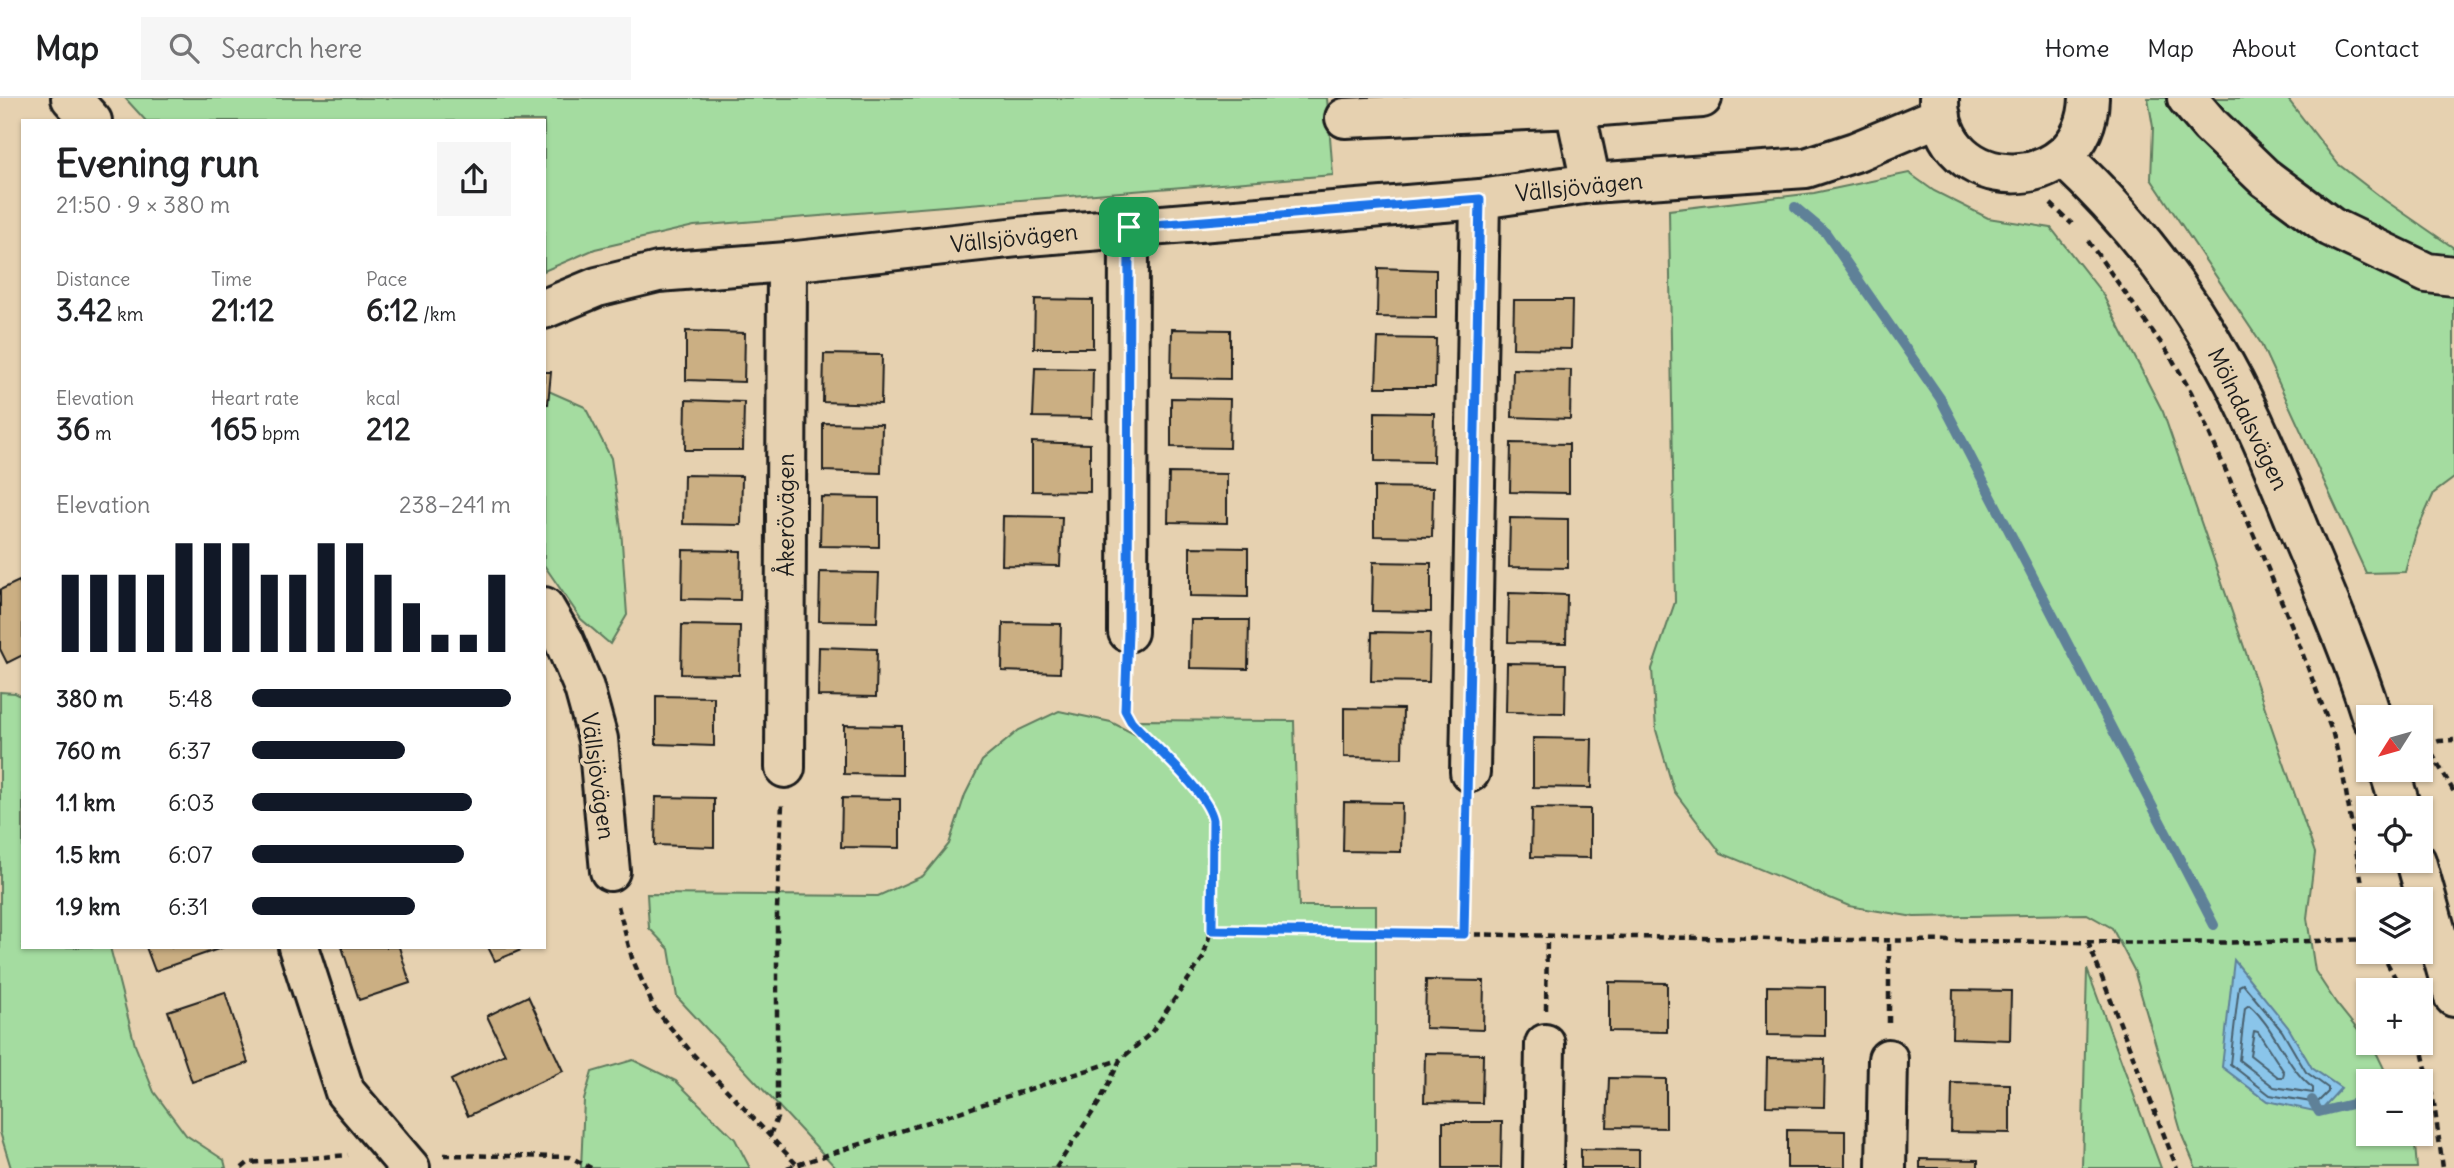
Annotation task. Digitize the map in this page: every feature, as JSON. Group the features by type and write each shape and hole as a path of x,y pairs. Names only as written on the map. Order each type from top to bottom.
{"street":[{"path":"71,98 90,119"},
{"path":"1345,118 1702,98"},
{"path":"1940,107 1955,146 1971,161 1990,171 2023,174 2044,168 2063,157 2083,129 2089,98"},
{"path":"2187,98 2210,125 2264,177 2331,227 2427,273 2454,276"},
{"path":"1576,103 1591,183"},
{"name":"Vällsjövägen","path":"546,308 597,287 658,272 787,262 1129,227 1480,199 1591,183 1806,168 1855,152 1940,107"},
{"name":"Mölndalsvägen","path":"2063,157 2144,242 2186,301 2225,365 2262,440 2354,661 2368,705"},
{"path":"1469,772 1480,199"},
{"path":"1128,632 1129,227"},
{"name":"Åkerövägen","path":"785,768 787,262"},
{"name":"Vällsjövägen","path":"546,610 564,641 584,688 598,739 610,871"},
{"path":"2419,873 2454,997"},
{"path":"299,949 345,1092 405,1161"},
{"path":"1543,1168 1545,1044"},
{"path":"1886,1168 1888,1059"}],"path":[{"path":"2048,201 2073,225"},
{"path":"2081,233 2178,369 2269,569 2333,734 2363,887"},
{"path":"1056,1168 1100,1101 1120,1060 1151,1032 1203,958 1212,930 1211,810 1199,793 1131,721 1125,710 1128,632"},
{"path":"2433,744 2454,740"},
{"path":"2433,756 2454,792"},
{"path":"770,1135 777,1118 777,909 780,817 785,768"},
{"path":"1464,934 1469,772"},
{"path":"610,871 632,958 654,1007 692,1053 799,1166"},
{"path":"1212,930 1547,937 2088,942 2217,943 2356,939"},
{"path":"1545,1044 1547,937"},
{"path":"1888,1059 1889,940"},
{"path":"2088,942 2177,1168"},
{"path":"2423,1055 2434,1104 2443,1168"},
{"path":"787,1168 1120,1060"},
{"path":"242,1168 248,1163 324,1156 405,1161 570,1157 591,1168"}],"green space":[{"path":"125,98 1327,98 1333,175 694,226 595,249 546,270 546,119 144,119"},
{"path":"2148,98 2287,98 2338,164 2454,248 2454,478 2434,493 2416,533 2405,572 2366,573 2260,342 2151,179 2153,127"},
{"path":"1909,173 1934,191 1988,218 2051,228 2102,293 2163,412 2315,853 2307,918 2315,971 2356,1028 2356,1055 2377,1055 2384,1069 2356,1069 2356,1146 2415,1146 2417,1168 2196,1168 2183,1138 2134,970 2112,928 2087,914 1914,917 1849,906 1721,853 1674,791 1656,730 1652,669 1675,602 1669,210 1814,193"},
{"path":"546,390 585,407 611,458 621,528 627,615 610,644 581,619 546,568"},
{"path":"0,692 21,696 21,949 111,949 135,1045 154,1092 186,1135 224,1160 226,1168 11,1168 0,1132"},
{"path":"1059,711 1111,722 1136,735 1137,720 1294,721 1299,906 1376,906 1376,1168 836,1168 677,997 669,949 649,928 647,894 878,896 923,876 949,844 965,795 982,761 1019,730"},
{"path":"2087,969 2161,1168 2082,1168"},
{"path":"633,1060 676,1081 735,1139 750,1168 581,1168 584,1100 592,1072"}],"water":[{"path":"2234,960 2288,1027 2312,1068 2341,1088 2319,1112 2267,1101 2222,1067"}],"building":[{"path":"1378,268 1436,270 1436,318 1377,317"},
{"path":"1035,299 1093,300 1093,348 1034,348"},
{"path":"1514,300 1572,300 1571,349 1513,348"},
{"path":"1172,329 1230,330 1230,379 1171,378"},
{"path":"686,331 745,333 744,382 686,380"},
{"path":"1378,338 1436,339 1435,387 1376,387"},
{"path":"824,354 882,355 881,404 823,402"},
{"path":"1035,368 1093,369 1092,418 1033,417"},
{"path":"1513,369 1571,370 1570,419 1512,417"},
{"path":"546,372 551,372 548,404"},
{"path":"1171,398 1230,399 1229,448 1171,447"},
{"path":"686,400 744,402 743,450 685,450"},
{"path":"1375,412 1434,413 1433,462 1375,461"},
{"path":"823,423 882,424 881,473 823,471"},
{"path":"1032,442 1090,444 1090,492 1032,491"},
{"path":"1511,443 1569,444 1569,493 1510,492"},
{"path":"1169,473 1227,474 1227,523 1168,522"},
{"path":"684,475 742,476 741,525 683,524"},
{"path":"1374,487 1433,488 1432,537 1374,536"},
{"path":"821,497 879,498 879,547 820,546"},
{"path":"1003,516 1062,517 1060,566 1002,565"},
{"path":"1510,518 1568,519 1568,568 1509,567"},
{"path":"1190,547 1248,548 1248,597 1190,596"},
{"path":"683,550 741,551 740,600 682,599"},
{"path":"1373,562 1431,563 1431,612 1372,611"},
{"path":"820,572 879,573 877,622 819,621"},
{"path":"19,581 21,586 21,656 7,663 0,649 0,590"},
{"path":"1509,593 1567,595 1566,643 1508,642"},
{"path":"1191,620 1249,620 1248,669 1190,668"},
{"path":"1003,623 1061,624 1060,673 1002,671"},
{"path":"682,625 740,626 739,675 681,674"},
{"path":"1372,632 1430,633 1429,682 1371,681"},
{"path":"819,647 877,649 876,697 818,696"},
{"path":"1507,663 1566,664 1565,713 1506,712"},
{"path":"656,696 714,697 714,746 656,744"},
{"path":"1344,708 1403,709 1402,758 1344,757"},
{"path":"844,725 902,726 902,775 844,774"},
{"path":"1533,738 1592,739 1591,788 1533,787"},
{"path":"656,797 714,798 714,847 655,845"},
{"path":"842,798 900,799 900,848 841,847"},
{"path":"1344,802 1402,803 1401,852 1343,851"},
{"path":"1532,808 1590,809 1590,858 1531,857"},
{"path":"147,949 218,949 155,971"},
{"path":"343,949 400,949 410,983 359,1000"},
{"path":"489,949 523,949 495,961"},
{"path":"1426,980 1484,981 1483,1030 1425,1028"},
{"path":"1609,982 1667,983 1667,1032 1609,1031"},
{"path":"1767,986 1825,987 1825,1036 1767,1035"},
{"path":"1953,990 2011,991 2010,1040 1952,1038"},
{"path":"225,992 248,1063 192,1082 168,1011"},
{"path":"528,996 563,1071 468,1116 451,1080 505,1054 487,1016"},
{"path":"1425,1053 1483,1054 1482,1103 1424,1102"},
{"path":"1767,1058 1825,1059 1824,1107 1766,1106"},
{"path":"1609,1078 1666,1079 1666,1128 1607,1127"},
{"path":"1952,1083 2010,1084 2010,1133 1951,1132"},
{"path":"1443,1122 1502,1122 1501,1168 1443,1168"},
{"path":"1787,1130 1845,1131 1845,1168 1787,1168"},
{"path":"1581,1149 1639,1150 1639,1168 1581,1168"},
{"path":"1920,1159 1978,1160 1978,1168 1920,1168"}],"waterway":[{"path":"1795,207 1826,233 1940,398 2214,925"},
{"path":"2312,1100 2319,1112 2356,1103"}],"route":[{"path":"1480,199 1464,934 1212,930 1211,810 1199,793 1131,721 1125,710 1128,632 1129,227 1480,199"}]}
